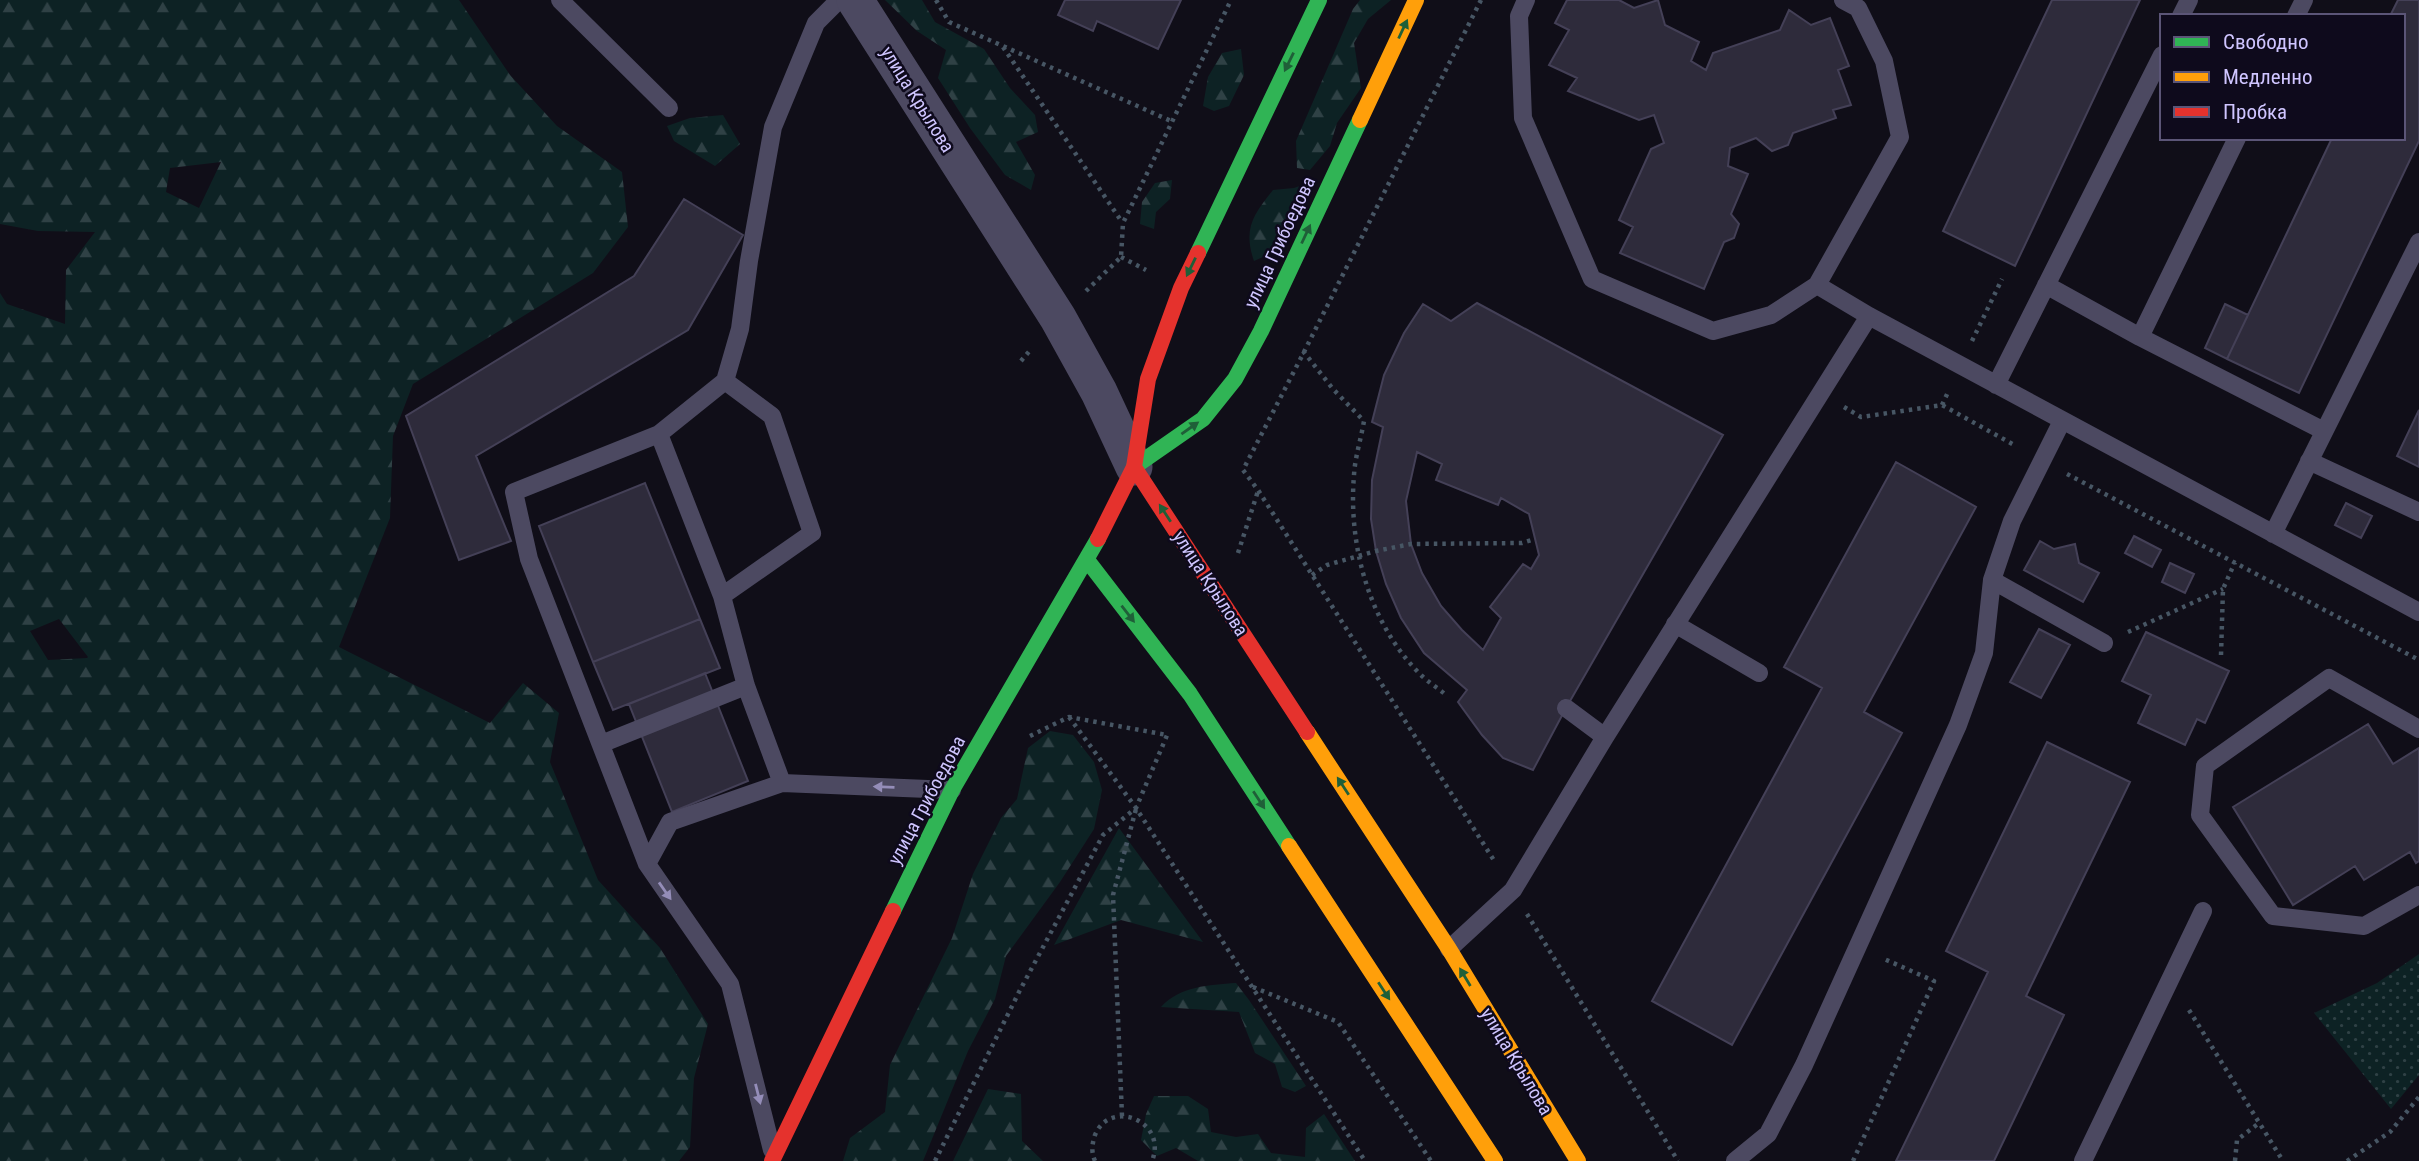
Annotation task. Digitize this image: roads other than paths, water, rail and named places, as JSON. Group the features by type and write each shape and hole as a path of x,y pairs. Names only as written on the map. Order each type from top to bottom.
{"main road":[{"name":"улица Грибоедова","path":"773,1159 952,790 1087,560 1135,467 1148,379 1181,288 1319,0"},
{"name":"улица Грибоедова","path":"1135,467 1203,419 1234,379 1261,331 1416,0"},
{"name":"улица Крылова","path":"1135,467 1448,949 1578,1161"},
{"path":"1087,560 1190,694 1495,1161"}],"street":[{"name":"улица Крылова","path":"855,0 1058,318 1099,392 1135,467"}],"lane":[{"path":"560,0 668,108"},
{"path":"773,1159 730,984 647,864 528,559 514,492 659,434 725,381 740,329 773,127 816,23 839,0"},
{"path":"1526,0 1519,16 1523,118 1592,279 1713,331 1771,315 1817,285 1900,137 1884,61 1858,8 1843,0"},
{"path":"1996,385 2160,59"},
{"path":"2140,337 2236,140"},
{"path":"2273,534 2419,242"},
{"path":"1817,285 2062,421 2419,612"},
{"path":"2046,285 2140,337 2324,431"},
{"path":"1448,949 1513,890 1675,624 1869,316"},
{"path":"722,596 812,533 772,416 725,381"},
{"path":"1735,1161 1768,1134 1804,1065 1958,725 1984,653 1992,580 2012,521 2062,421"},
{"path":"659,434 722,596 746,685 782,783"},
{"path":"2309,461 2419,512"},
{"path":"1992,580 2104,643"},
{"path":"1675,624 1759,673"},
{"path":"2419,729 2329,677 2205,766 2200,815 2273,916 2364,926 2419,895"},
{"path":"601,744 746,685"},
{"path":"1566,708 1605,737"},
{"path":"647,864 670,822 782,783 952,790"},
{"path":"2083,1161 2203,911"}]}
